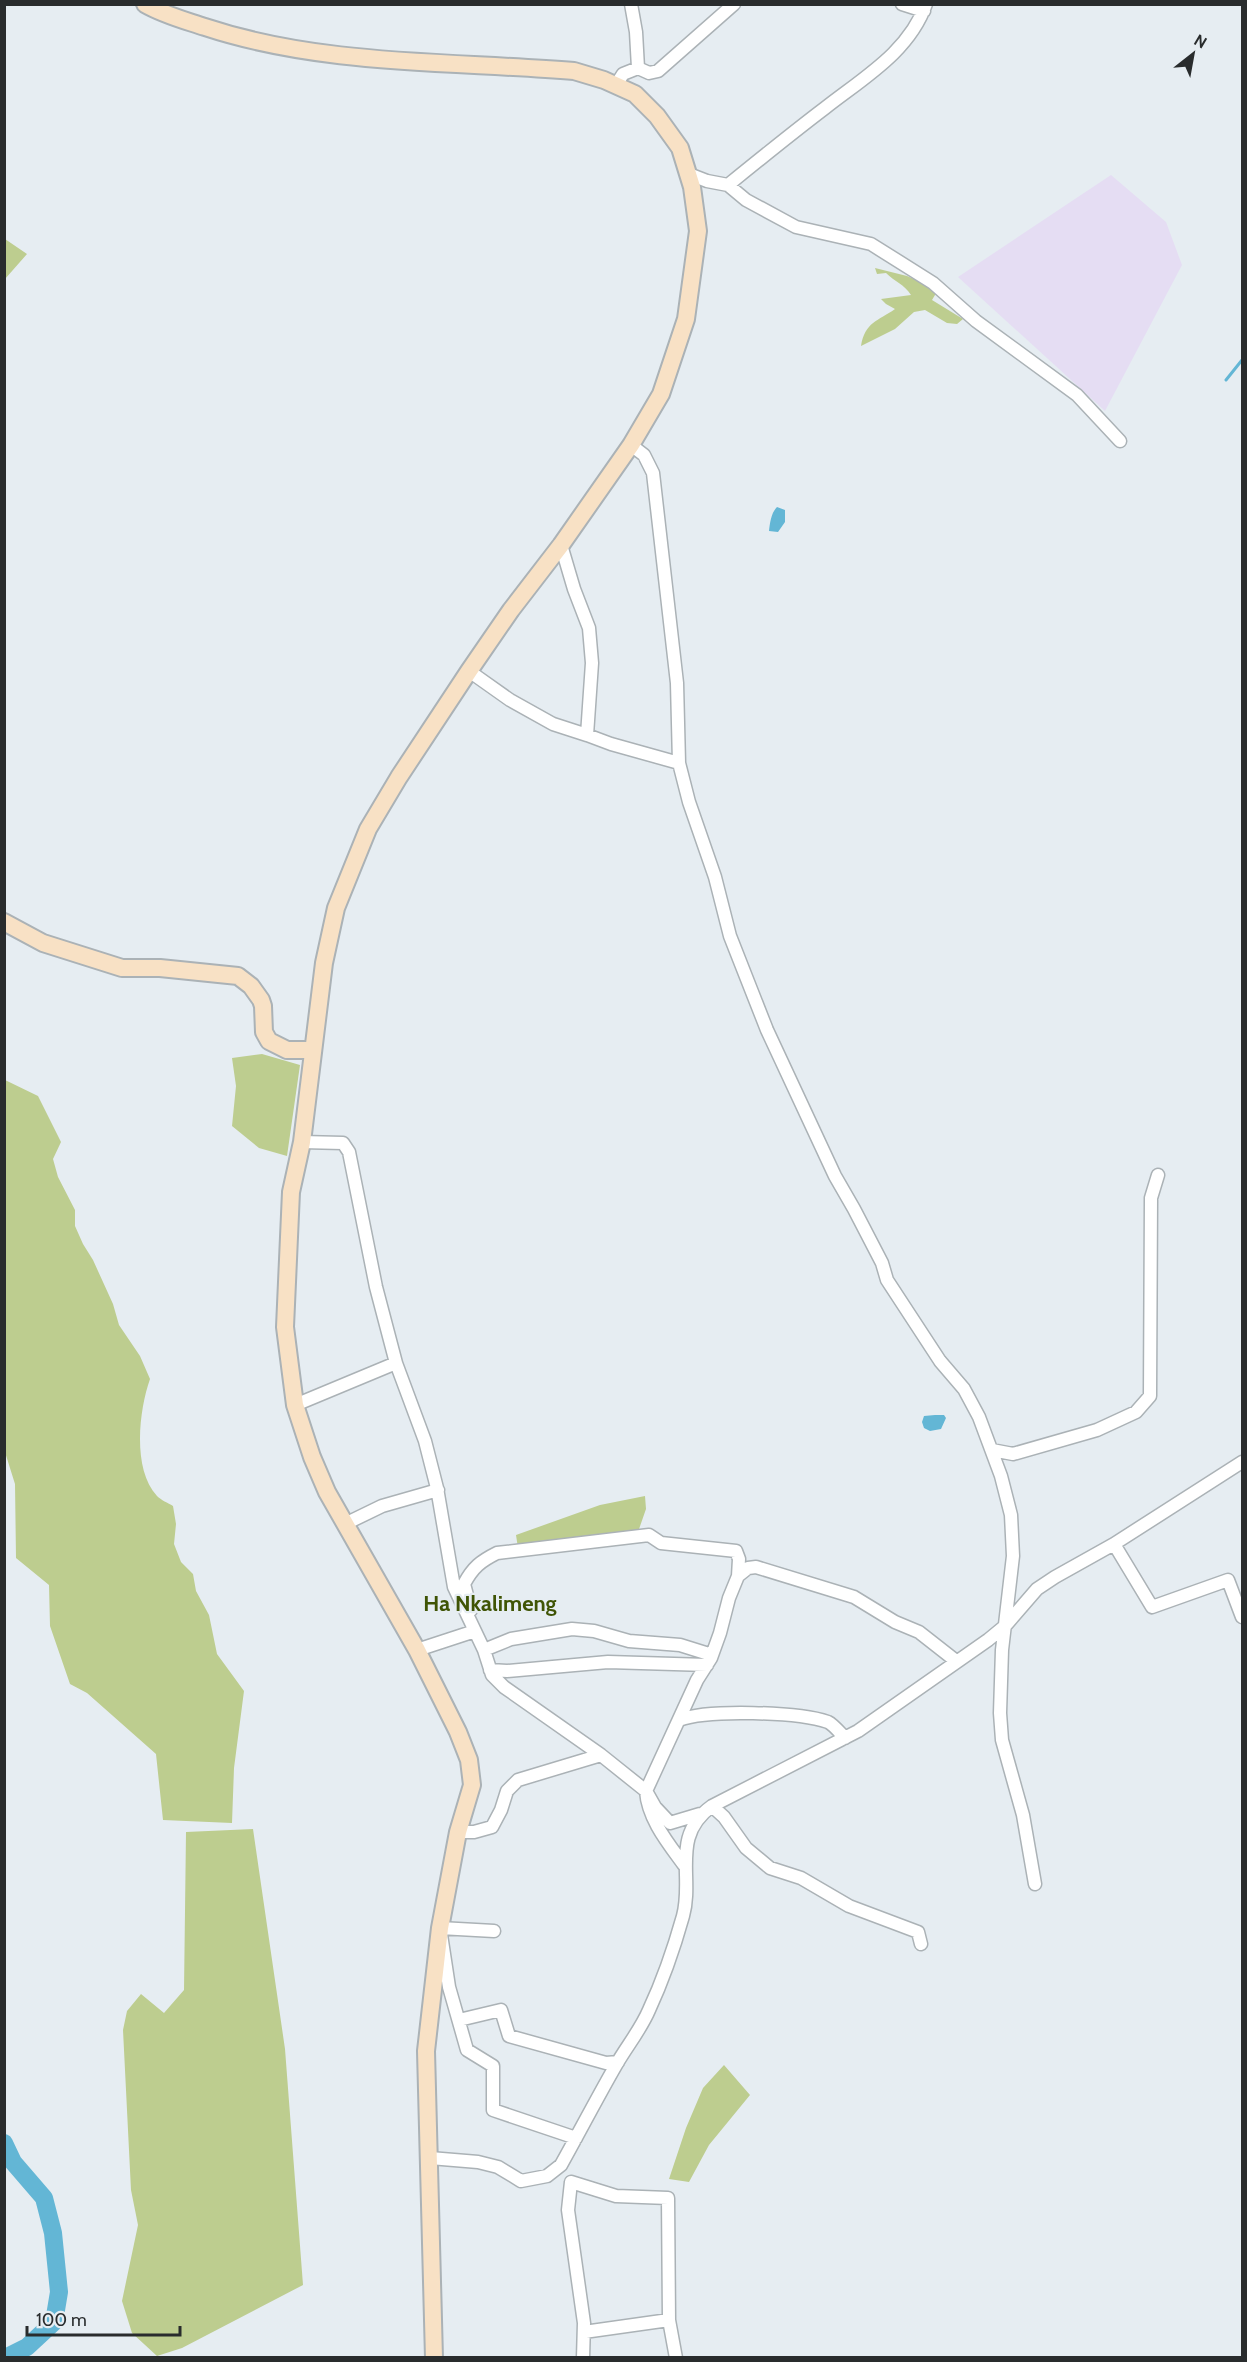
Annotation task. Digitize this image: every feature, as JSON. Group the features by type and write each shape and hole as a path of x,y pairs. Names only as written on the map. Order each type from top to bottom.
{"main road":[{"path":"145,4 172,17 255,41 380,60 574,71 616,85 635,94 657,116 680,148 692,187 698,231 686,319 661,394 631,445 469,671 399,777 368,829 336,908 324,963 302,1142 291,1192 285,1327 295,1405 312,1457 345,1524 417,1650 458,1732 469,1760 471,1785 458,1832 440,1928 426,2051 434,2358"},
{"path":"4,922 43,944 122,968 170,969 238,976 251,986 261,1000 264,1032 269,1041 287,1050 313,1050"}],"street":[{"path":"631,4 636,32 638,69"},
{"path":"616,85 623,74 638,69 649,73 658,71 734,4"},
{"path":"728,185 867,77 900,48 915,30 925,8 902,4"},
{"path":"688,174 728,185 746,200 796,227 871,244 933,283 976,321 1077,395 1120,441"},
{"path":"631,445 644,455 653,473 677,683 679,763 689,802 715,877 730,936 767,1030 816,1140 882,1263 887,1280 940,1361 964,1389 979,1417 1001,1476 1011,1515 1014,1556 1002,1650 1000,1713 1002,1740 1023,1815 1035,1884"},
{"path":"561,545 589,628 592,663 587,735"},
{"path":"469,671 510,700 553,724 629,750 679,763"},
{"path":"302,1142 343,1143 349,1152 376,1287 396,1363 425,1441 438,1490 454,1587 484,1650 492,1675 504,1687 601,1755 646,1791 655,1807 670,1823 700,1814 858,1731 1005,1626 1037,1589 1054,1577 1114,1544 1242,1462"},
{"path":"992,1450 1013,1454 1097,1430 1136,1412 1150,1396 1151,1198 1158,1175"},
{"path":"295,1405 396,1363"},
{"path":"345,1524 382,1506 438,1490"},
{"path":"474,1628 464,1584 471,1571 481,1560 497,1554 649,1535 661,1543 736,1551 739,1559 738,1576 709,1660 646,1791 647,1802 660,1832 684,1865"},
{"path":"1114,1544 1152,1607 1228,1580 1242,1617"},
{"path":"738,1576 748,1568 756,1567 854,1597 895,1622 918,1632 956,1661"},
{"path":"417,1650 474,1628"},
{"path":"484,1650 511,1638 572,1629 594,1631 628,1641 680,1645 709,1660"},
{"path":"490,1670 507,1671 608,1662 709,1660"},
{"path":"679,1720 705,1714 784,1714 830,1723 845,1738"},
{"path":"458,1832 474,1832 492,1827 507,1791 518,1780 601,1755"},
{"path":"712,1806 724,1817 746,1848 759,1861 780,1873 801,1878 849,1906 918,1932 921,1944"},
{"path":"430,2158 478,2162 498,2167 521,2181 547,2176 561,2164 650,2008 668,1966 684,1912 684,1865 690,1834 700,1814"},
{"path":"494,1931 440,1928 449,1987 467,2050 493,2066 493,2110 576,2138"},
{"path":"459,2020 501,2010 509,2036 606,2062 618,2062"},
{"path":"584,2358 584,2332 568,2210 571,2182 616,2196 668,2198 669,2320 676,2358"},
{"path":"584,2332 669,2320"}],"shaded area":[{"path":"1111,175 1166,222 1182,265 1105,411 958,277"}],"green space":[{"path":"5,239 27,254 5,279"},
{"path":"875,268 907,276 938,290 932,300 963,319 957,324 947,323 925,310 914,312 895,329 861,346 869,327 895,309 881,299 911,295 886,273 877,274"},
{"path":"262,1054 300,1065 287,1156 259,1148 232,1126 236,1086 232,1058"},
{"path":"5,1080 38,1096 61,1142 53,1159 58,1177 75,1210 75,1226 113,1304 119,1325 140,1356 150,1379 141,1423 141,1455 144,1471 157,1496 173,1506 176,1524 174,1544 181,1562 193,1574 196,1591 209,1615 217,1654 244,1691 234,1768 232,1823 163,1820 156,1754 87,1693 70,1684 50,1626 49,1585 16,1558 15,1484 4,1449"},
{"path":"645,1496 646,1509 638,1532 518,1548 516,1535 600,1505"},
{"path":"253,1829 285,2049 303,2285 182,2348 157,2356 132,2333 122,2301 138,2225 131,2190 123,2030 127,2011 141,1994 164,2013 184,1990 186,1832"},
{"path":"724,2065 750,2095 709,2145 689,2182 669,2179 686,2128 703,2088"}],"water":[{"path":"777,507 785,510 785,522 778,532 769,531 772,515"},
{"path":"944,1415 946,1418 941,1429 930,1431 924,1428 922,1422 924,1416"}],"waterway":[{"path":"1226,380 1242,360"},
{"path":"4,1983 4,1989"},
{"path":"4,2143 13,2162 44,2198 53,2233 59,2292 54,2322 27,2347 5,2358"}],"district":[{"name":"Ha Nkalimeng","path":"490,1603"}]}
